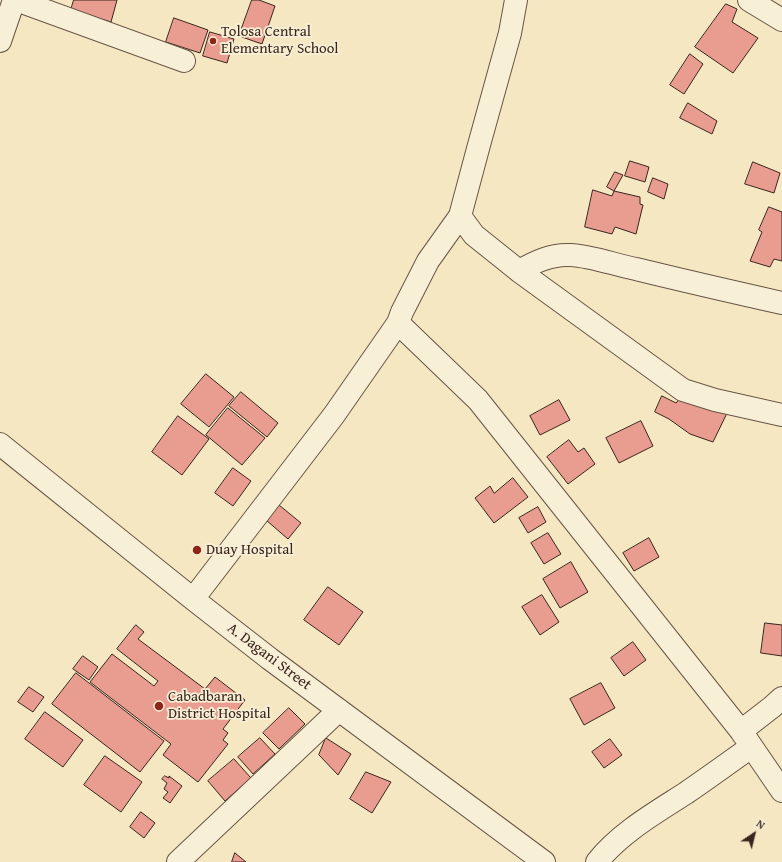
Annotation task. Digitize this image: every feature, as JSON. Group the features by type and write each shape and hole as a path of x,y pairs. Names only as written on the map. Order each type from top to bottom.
{"street":[{"path":"0,41 15,0 184,61"},
{"path":"193,599 334,415 398,323 428,261 460,216 478,144 510,33 516,0"},
{"path":"749,0 782,20"},
{"path":"460,216 474,235 519,271 683,390 715,400 782,415"},
{"path":"519,271 539,260 554,256 570,255 591,258 782,303"},
{"path":"398,323 478,400 746,739 782,791"},
{"name":"A. Dagani Street","path":"0,444 270,659 544,862"},
{"path":"597,862 604,853 634,828 690,790 746,739 772,707 782,698"},
{"path":"178,862 339,710"}],"building":[{"path":"74,0 117,0 111,22 71,10"},
{"path":"252,0 259,0 275,6 262,44 239,36"},
{"path":"726,4 737,9 732,22 758,38 733,73 695,47"},
{"path":"174,18 208,30 200,53 166,42"},
{"path":"210,32 234,39 227,63 203,56"},
{"path":"690,54 703,64 684,94 670,85"},
{"path":"688,103 717,121 712,134 680,118"},
{"path":"630,161 649,167 645,182 625,176"},
{"path":"753,162 780,173 774,193 745,184"},
{"path":"615,172 623,175 614,191 607,187"},
{"path":"653,178 668,184 664,199 648,192"},
{"path":"593,190 612,196 614,191 640,197 640,204 643,205 636,234 615,227 612,234 585,227"},
{"path":"769,207 782,212 782,261 774,259 770,267 750,261 762,232 759,230"},
{"path":"206,374 234,397 209,427 181,404"},
{"path":"241,392 278,423 267,437 229,406"},
{"path":"662,396 676,403 681,397 729,409 713,442 690,434 669,419 655,412"},
{"path":"559,400 570,420 540,435 530,416"},
{"path":"228,408 265,438 242,465 206,435"},
{"path":"178,416 209,439 182,475 152,452"},
{"path":"641,421 653,446 619,463 606,438"},
{"path":"569,440 578,452 584,448 595,464 568,484 547,457"},
{"path":"233,468 251,481 233,506 215,493"},
{"path":"513,478 528,497 494,523 475,498 490,486 494,493"},
{"path":"279,505 301,523 288,539 266,520"},
{"path":"538,507 546,522 528,533 519,518"},
{"path":"548,533 561,554 544,564 531,543"},
{"path":"649,538 659,557 634,571 623,553"},
{"path":"571,562 588,592 560,608 543,579"},
{"path":"328,587 363,612 339,645 304,620"},
{"path":"542,595 559,622 540,635 522,607"},
{"path":"765,623 782,625 782,656 761,653"},
{"path":"136,625 144,632 138,639 205,689 215,677 245,700 223,729 228,733 223,740 228,744 198,782 163,755 171,744 90,682 112,654 154,686 158,681 117,649"},
{"path":"633,642 646,660 624,676 611,658"},
{"path":"83,656 98,667 89,680 73,669"},
{"path":"76,673 164,741 140,772 52,704"},
{"path":"601,683 615,708 584,725 570,699"},
{"path":"29,687 44,697 33,712 18,702"},
{"path":"289,708 305,724 279,749 263,733"},
{"path":"45,712 83,740 63,767 25,739"},
{"path":"260,738 275,754 253,774 238,757"},
{"path":"326,738 351,754 338,775 319,755"},
{"path":"610,739 622,755 604,768 592,752"},
{"path":"105,756 142,782 121,812 84,785"},
{"path":"234,759 251,778 225,801 208,781"},
{"path":"366,772 391,782 372,813 350,799"},
{"path":"165,776 169,778 169,776 182,786 170,803 163,798 168,792 164,789 167,783 162,779"},
{"path":"141,812 155,823 144,838 130,827"},
{"path":"235,853 246,862 232,862"}],"place":[{"name":"Tolosa Central Elementary School","path":"213,41"},
{"name":"Duay Hospital","path":"197,550"},
{"name":"Cabadbaran District Hospital","path":"159,706"}]}
